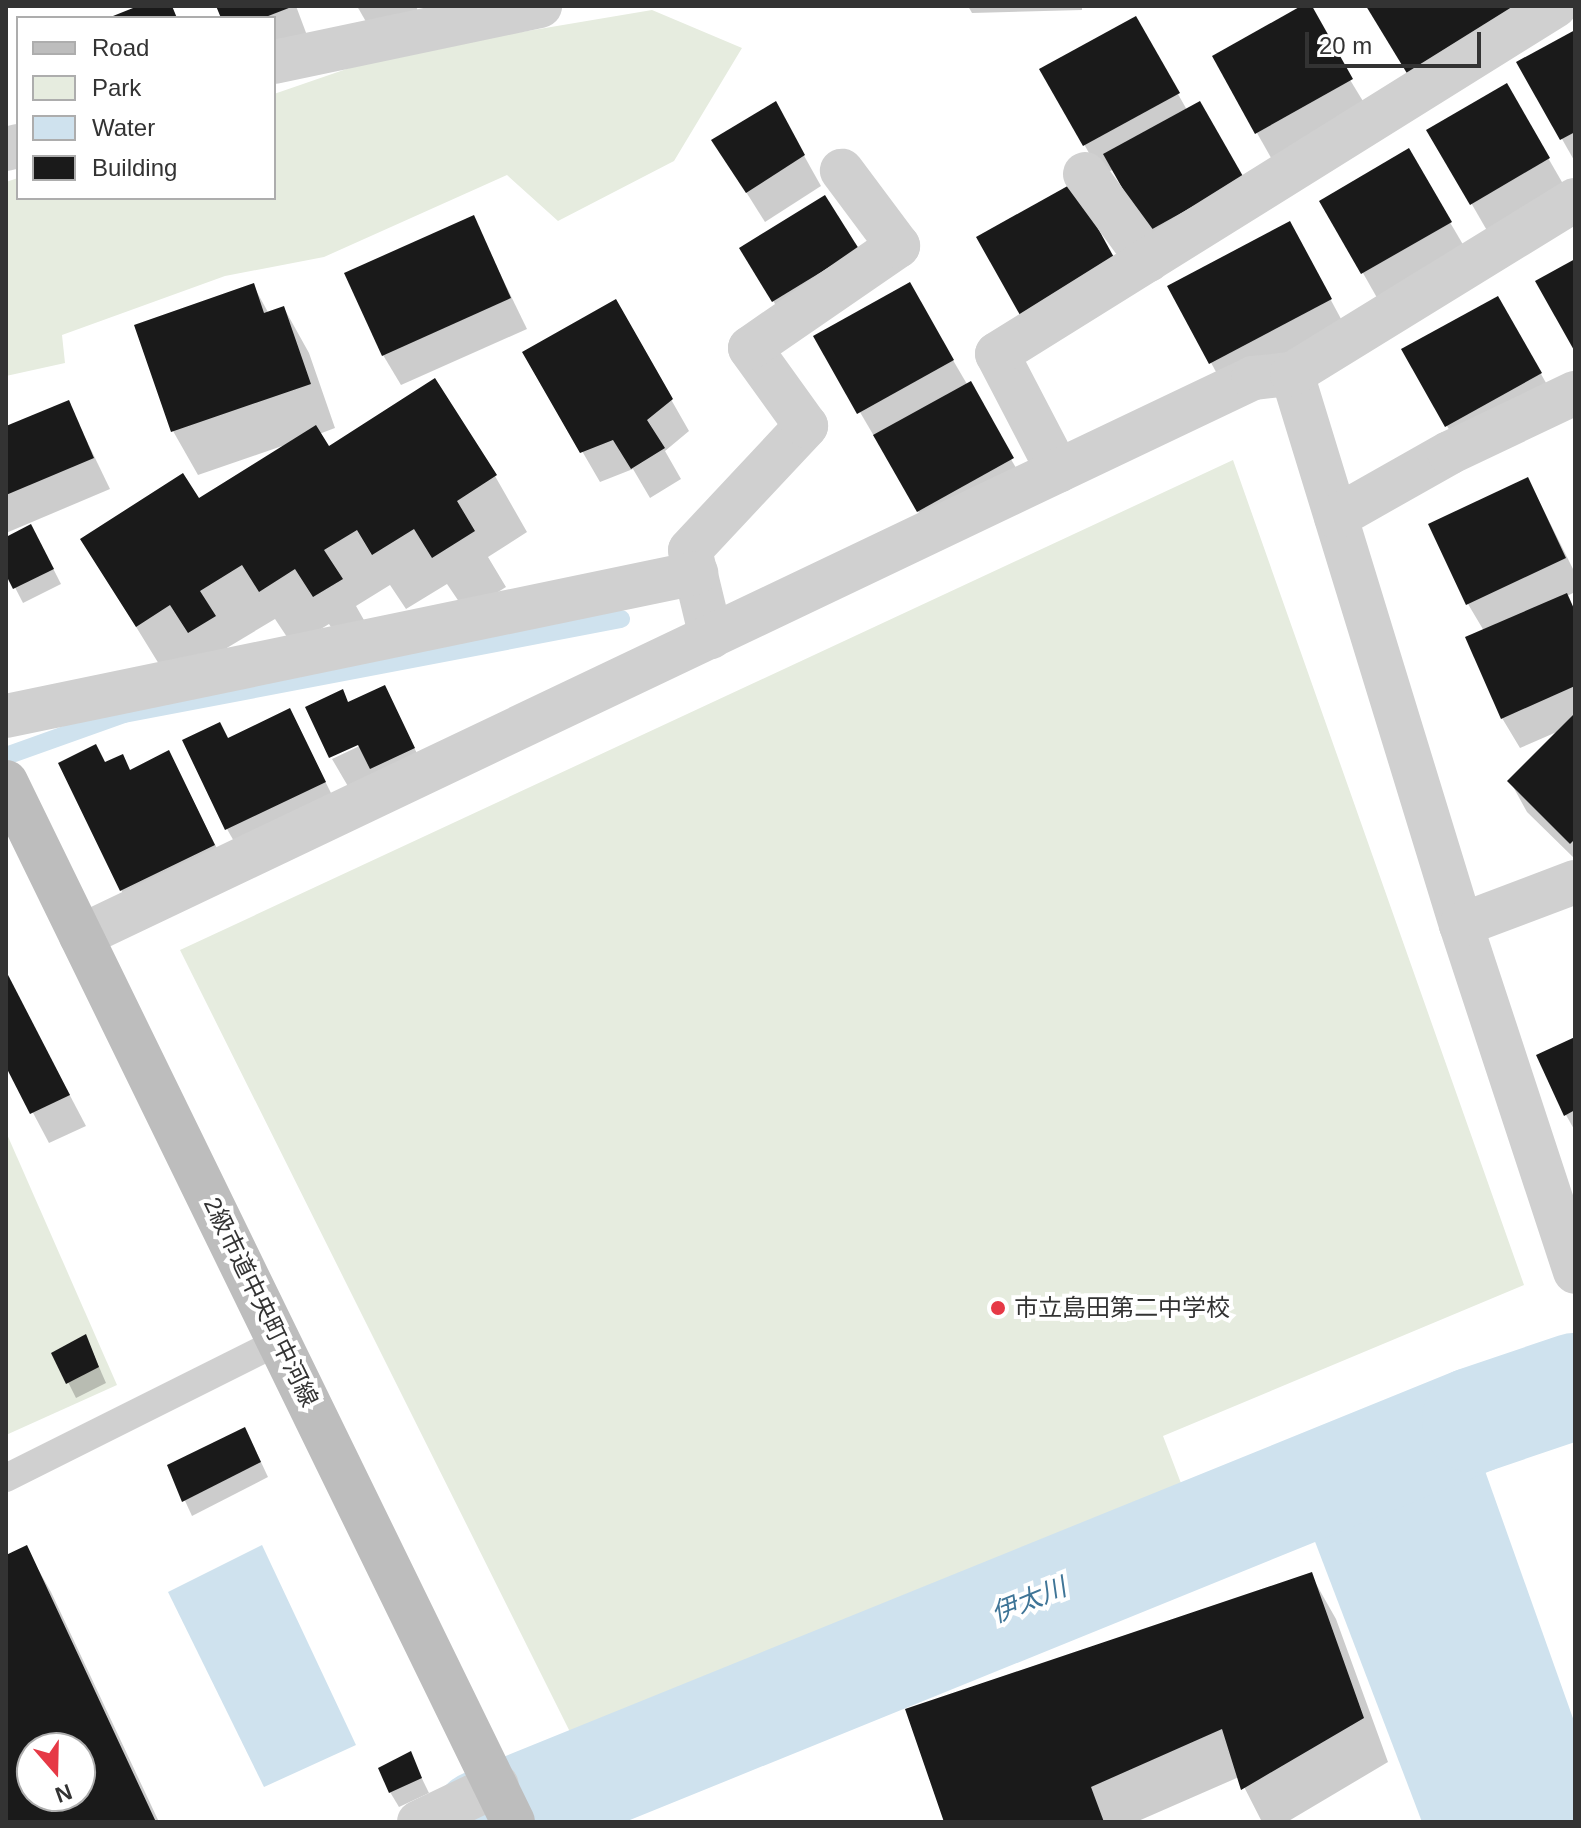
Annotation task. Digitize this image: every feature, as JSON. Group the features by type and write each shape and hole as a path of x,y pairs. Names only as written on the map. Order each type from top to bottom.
{"street":[{"path":"276,62 540,6"},
{"path":"1058,471 997,354 1555,6"},
{"path":"711,637 690,550 806,426 750,348 898,246 842,171"},
{"path":"1085,174 1148,260"},
{"path":"81,936 1253,378 1292,374 1575,200"},
{"path":"1292,374 1461,925 1575,1272"},
{"path":"1336,517 1449,453 1575,393"},
{"path":"6,716 696,573"},
{"name":"2級市道中央町中河線","path":"6,782 505,1804"},
{"path":"1461,925 1575,882"},
{"path":"419,1822 505,1804"}],"lane":[{"path":"6,1478 280,1341"}],"green space":[{"path":"652,10 742,48 674,161 558,221 507,175 324,257 225,276 62,335 65,363 6,376 6,182 16,179 16,200 276,200 276,93 390,54"},
{"path":"1233,460 1524,1285 1163,1436 1187,1499 581,1754 180,950"},
{"path":"6,1132 117,1385 6,1435"}],"water":[{"path":"1484,1468 1575,1724 1575,1822 1422,1822 1314,1539"},
{"path":"262,1545 356,1745 264,1787 168,1592"}],"building":[{"path":"138,6 172,6 176,16 113,16"},
{"path":"216,6 294,6 268,16 220,16"},
{"path":"1301,6 1312,6 1353,79 1255,134 1212,56"},
{"path":"1366,6 1523,6 1408,75"},
{"path":"1136,16 1180,93 1083,146 1039,69"},
{"path":"1575,30 1575,132 1560,140 1516,62"},
{"path":"1507,83 1550,158 1470,205 1426,130"},
{"path":"776,101 805,155 746,193 711,140"},
{"path":"1200,101 1244,178 1147,232 1103,154"},
{"path":"1409,148 1452,222 1361,274 1319,201"},
{"path":"1073,183 1116,261 1020,315 976,237"},
{"path":"825,195 859,249 772,302 739,248"},
{"path":"474,215 511,298 382,356 344,273"},
{"path":"1290,221 1332,299 1209,364 1167,286"},
{"path":"1575,259 1575,352 1535,281"},
{"path":"910,282 954,360 857,414 813,336"},
{"path":"254,283 264,313 284,306 311,384 171,432 134,325"},
{"path":"1498,296 1542,373 1445,427 1401,349"},
{"path":"616,299 673,399 647,420 665,448 631,469 613,440 580,453 522,352"},
{"path":"435,378 497,475 457,501 475,531 432,558 414,529 372,555 357,530 324,550 343,579 313,597 295,569 259,592 242,565 200,591 216,616 188,633 170,605 136,627 80,539 183,473 199,498 316,425 329,446"},
{"path":"971,381 1014,458 917,512 873,435"},
{"path":"69,400 94,458 6,495 6,426"},
{"path":"1528,477 1566,558 1466,605 1428,524"},
{"path":"31,524 54,569 13,589 6,575 6,537"},
{"path":"1567,593 1575,611 1575,686 1501,719 1465,637"},
{"path":"385,685 415,748 370,769 358,745 329,758 305,707 343,689 348,702"},
{"path":"290,708 326,782 225,830 182,740 220,722 228,738"},
{"path":"1575,713 1575,839 1570,844 1507,781"},
{"path":"96,744 105,762 123,754 130,770 169,750 215,845 120,891 58,763"},
{"path":"6,971 70,1095 30,1114 6,1067"},
{"path":"1575,1037 1575,1110 1564,1116 1536,1055"},
{"path":"86,1334 99,1367 66,1384 51,1353"},
{"path":"245,1427 261,1462 182,1502 167,1465"},
{"path":"27,1545 156,1822 6,1822 6,1555"},
{"path":"1312,1572 1364,1718 1241,1790 1222,1729 1091,1787 1104,1822 944,1822 905,1709"},
{"path":"411,1751 422,1778 389,1793 378,1768"}],"waterway":[{"path":"6,756 124,714 621,619"},
{"name":"伊太川","path":"484,1822 1475,1420 1575,1386"}],"place":[{"name":"市立島田第二中学校","path":"998,1308"}]}
